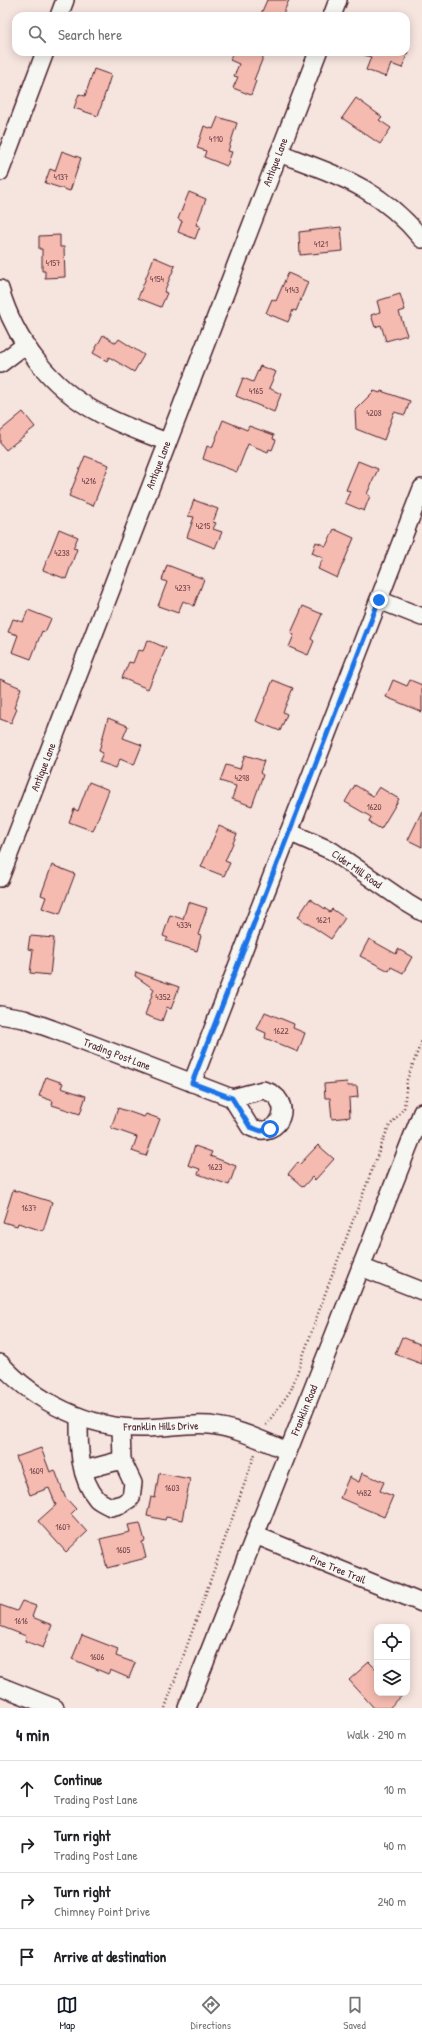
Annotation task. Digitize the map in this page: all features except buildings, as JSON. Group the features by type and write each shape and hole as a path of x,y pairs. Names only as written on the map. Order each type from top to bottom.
{"street":[{"path":"60,12 65,0"},
{"path":"334,12 338,0"},
{"path":"0,172 44,56"},
{"name":"Antique Lane","path":"0,878 316,56"},
{"path":"279,153 341,177 377,196 402,216 422,239"},
{"path":"0,289 6,306 25,345 58,384 80,402 115,422 167,442"},
{"path":"0,364 25,345"},
{"path":"192,1083 422,488"},
{"path":"379,600 422,616"},
{"name":"Cider Mill Road","path":"289,832 332,850 422,912"},
{"name":"Trading Post Lane","path":"0,1015 24,1019 52,1029 232,1098"},
{"name":"Franklin Road","path":"187,1708 422,1112"},
{"path":"361,1267 422,1291"},
{"name":"Franklin Hills Drive","path":"0,1363 27,1389 79,1417 100,1424 121,1427 211,1425 240,1432 288,1451"},
{"path":"79,1417 79,1452 87,1481 98,1499 111,1507 122,1504 131,1498 133,1483 122,1460 121,1427"},
{"path":"84,1470 122,1460"},
{"name":"Pine Tree Trail","path":"255,1535 422,1603"},
{"path":"0,1686 56,1708"}],"path":[{"path":"263,1431 291,1390 325,1294 388,1128 404,1108 407,1080 422,1040"},
{"path":"165,1708 257,1448"}],"route":[{"path":"270,1129 261,1131 250,1127 238,1111 232,1098 192,1083 379,600"}]}
